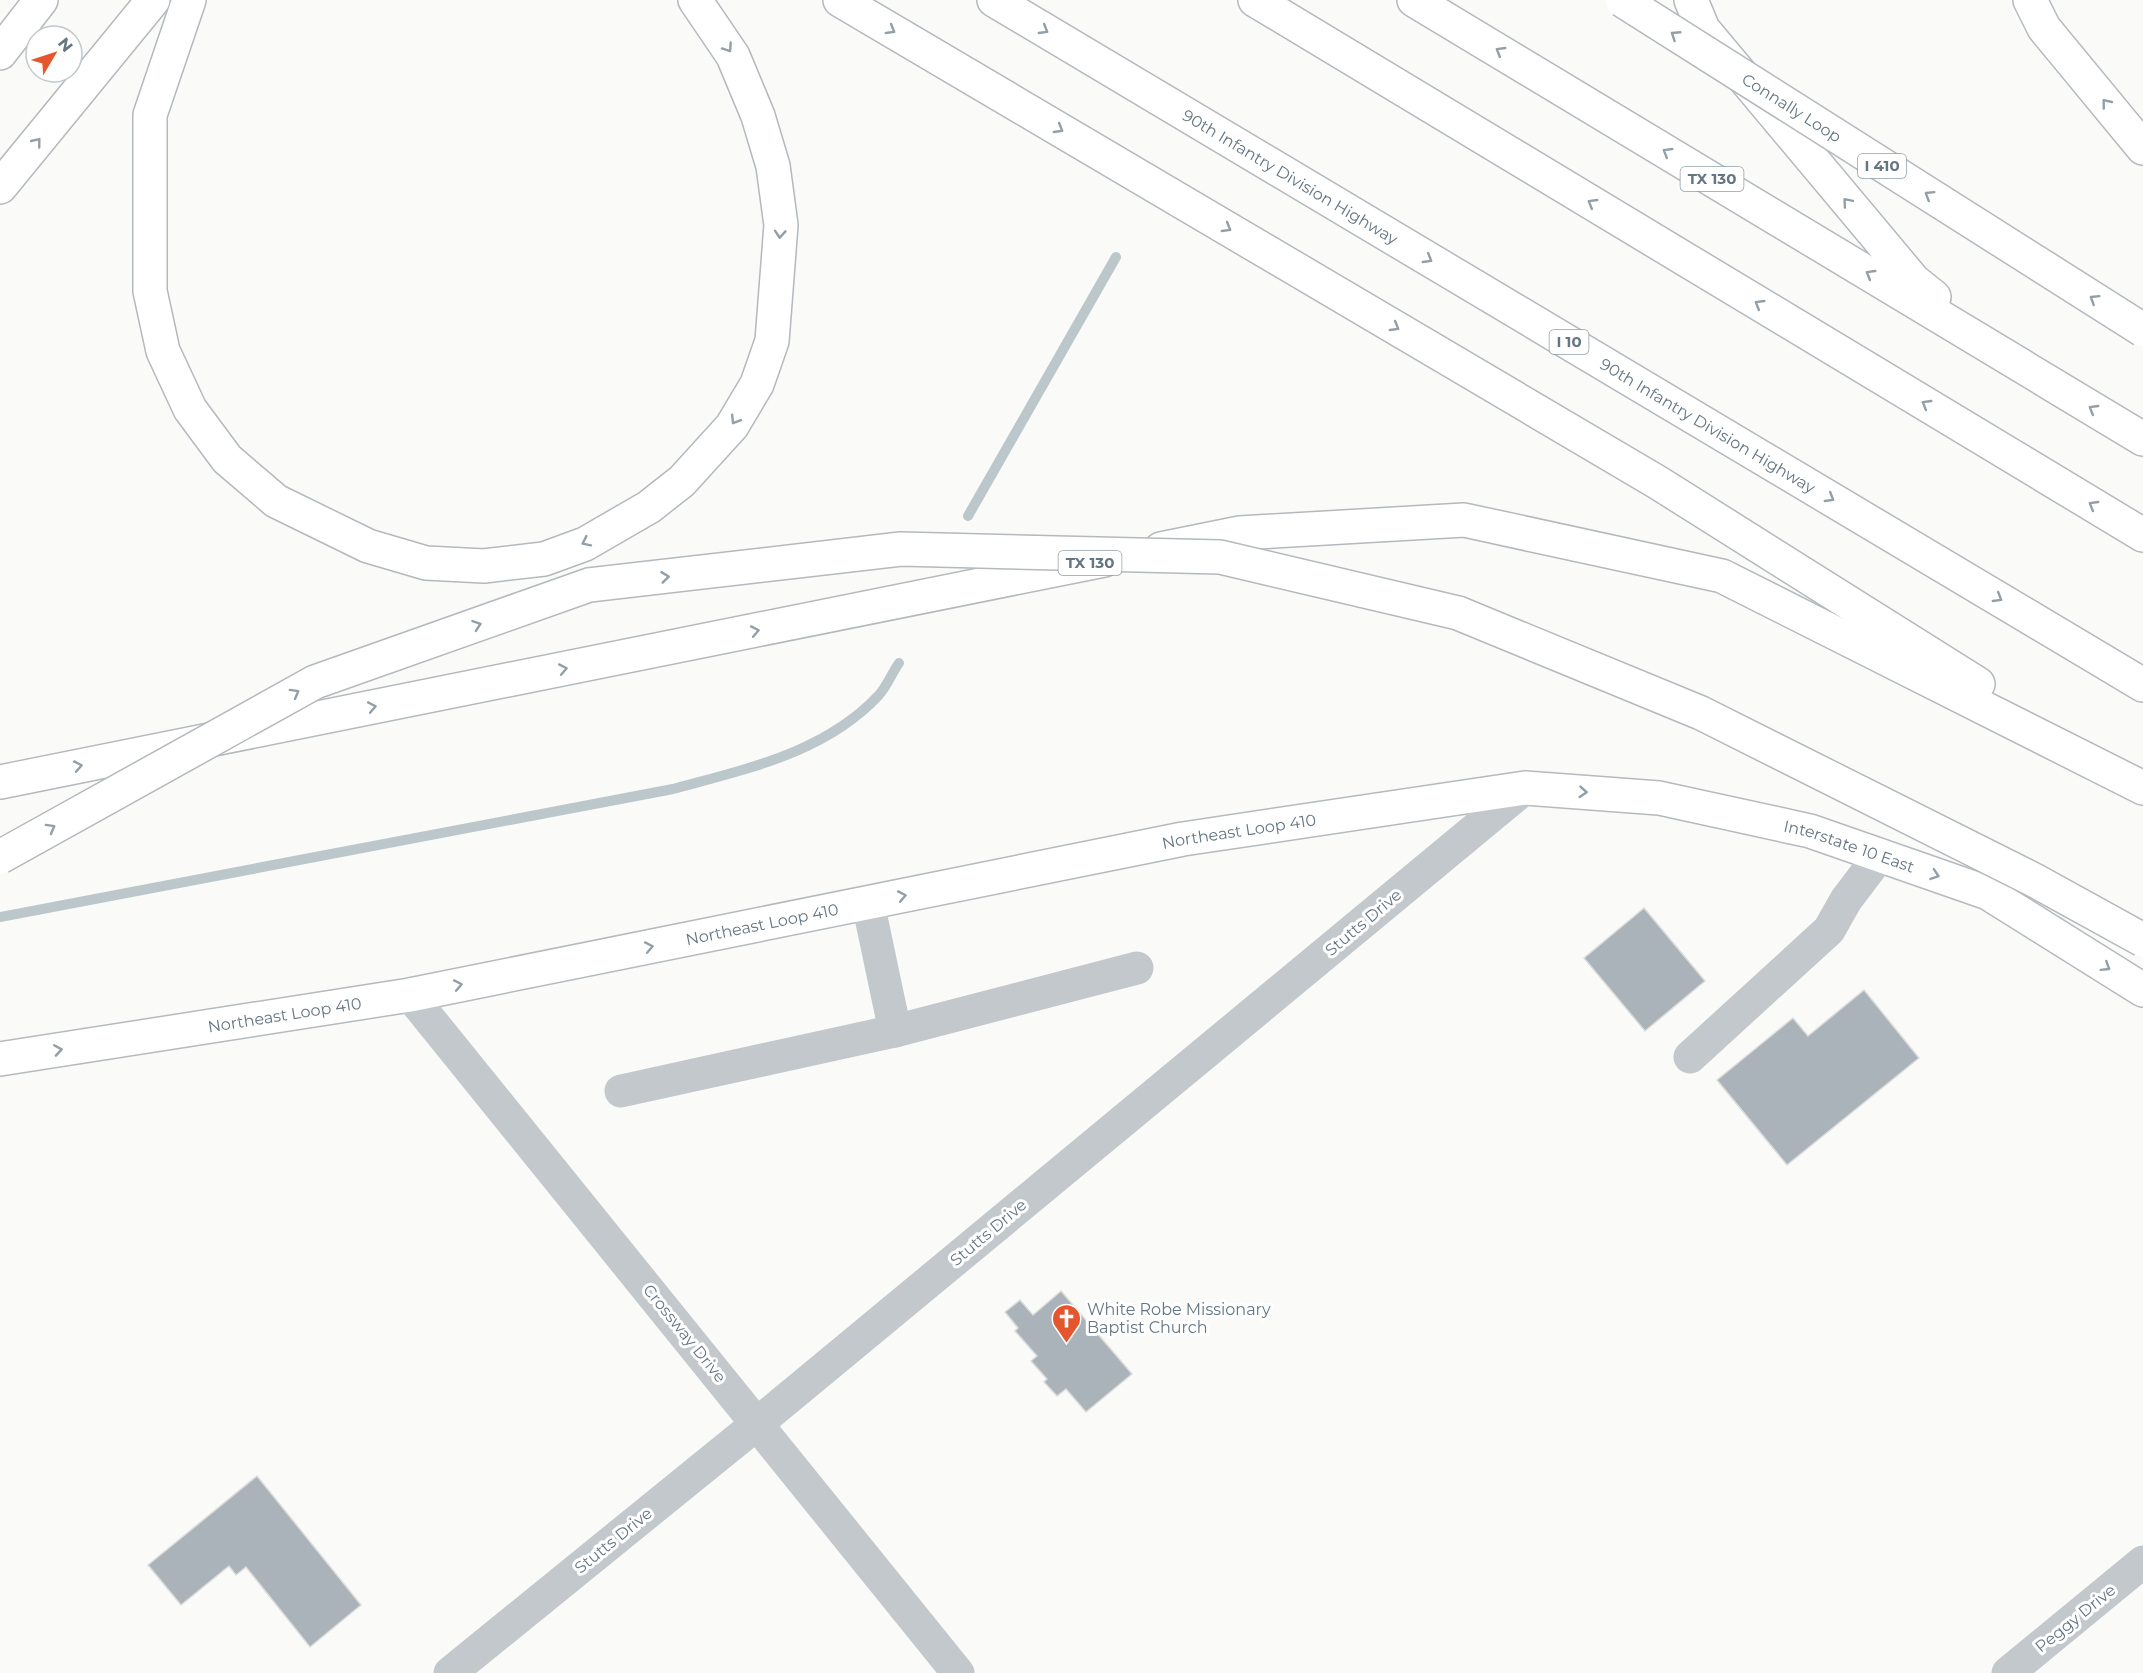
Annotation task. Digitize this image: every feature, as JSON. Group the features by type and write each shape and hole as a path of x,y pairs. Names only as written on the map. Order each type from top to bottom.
{"main road":[{"path":"0,53 40,0"},
{"path":"0,187 153,0"},
{"path":"189,0 150,115 150,291 163,351 190,409 227,459 276,501 368,546 426,563 484,566 544,559 585,544 649,507 682,481 732,426 757,384 772,341 781,225 773,166 758,116 733,56 695,0"},
{"path":"840,0 1657,482 2143,788"},
{"name":"90th Infantry Division Highway","path":"994,0 2143,686"},
{"path":"1255,0 2143,535"},
{"name":"TX 130","path":"1414,0 2143,439"},
{"name":"Connally Loop","path":"1622,0 2143,330"},
{"path":"1691,0 1703,29 1914,281 2010,359"},
{"path":"2030,0 2044,27 2143,148"},
{"name":"TX 130","path":"0,782 1240,533 1464,520 1722,576 2143,788"},
{"path":"0,856 315,681 589,585 902,549 1220,556 1458,613 1701,713 2034,880 2143,940"},
{"name":"Interstate 10 East","path":"1525,788 1659,798 1810,831 1988,893 2143,990"},
{"name":"Northeast Loop 410","path":"0,1059 410,995 1183,839 1525,788"}],"street":[{"name":"Stutts Drive","path":"450,1673 758,1423 1525,788"},
{"path":"1690,1057 1829,930 1846,900 1880,855"},
{"path":"868,903 896,1031"},
{"path":"621,1091 896,1031 1137,968"},
{"name":"Crossway Drive","path":"410,995 958,1673"},
{"name":"Peggy Drive","path":"2008,1673 2143,1562"}],"building":[{"path":"1644,908 1705,981 1645,1031 1584,958"},
{"path":"1864,990 1919,1058 1787,1165 1717,1080 1793,1018 1808,1036"},
{"name":"White Robe Missionary Baptist Church","path":"1061,1291 1132,1374 1086,1412 1066,1389 1057,1396 1044,1382 1047,1379 1031,1361 1037,1356 1015,1331 1018,1328 1005,1312 1020,1300 1033,1315"},
{"path":"257,1476 361,1605 310,1647 246,1567 236,1575 229,1566 181,1605 148,1565"}],"waterway":[{"path":"968,516 1116,257"},
{"path":"0,917 673,789 728,774 783,756 834,731 858,715 879,695 899,663"}],"place":[{"name":"White Robe Missionary Baptist Church","path":"1066,1344"}]}
